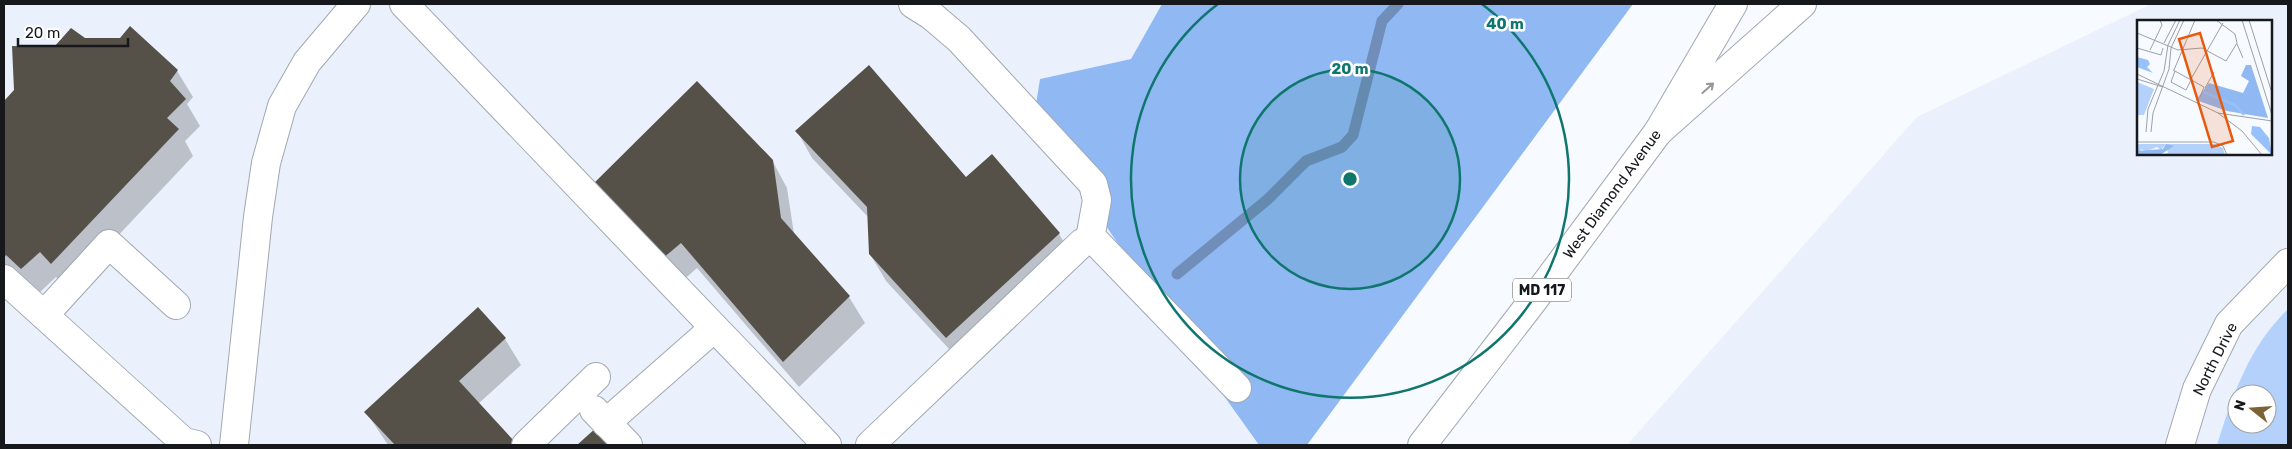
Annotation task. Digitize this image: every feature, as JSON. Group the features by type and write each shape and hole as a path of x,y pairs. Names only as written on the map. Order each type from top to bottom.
{"main road":[{"path":"234,445 258,217 268,154 282,106 307,62 356,4"},
{"path":"404,4 827,445"},
{"path":"870,445 1075,250 1090,239 1097,200 1092,184 959,40 932,16 912,4"},
{"name":"West Diamond Avenue","path":"1422,445 1536,298 1658,132 1733,4"},
{"path":"1658,132 1802,4"},
{"path":"1090,239 1097,243 1237,388"},
{"path":"44,315 109,244 176,305"},
{"name":"North Drive","path":"2180,445 2198,389 2229,324 2288,263"},
{"path":"4,279 184,442 197,445"},
{"path":"606,423 714,328"},
{"path":"526,445 588,386 606,423 628,445"}],"shaded area":[{"path":"4,4 1162,4 1131,59 1040,79 1094,208 1263,445 4,445"},
{"path":"1162,4 1633,4 1307,445 1259,445 1164,312 1094,208 1031,136 1040,79 1131,59"},
{"path":"2151,4 2288,4 2288,445 1627,445 1917,117"},
{"path":"2288,309 2288,445 2217,445 2227,414 2227,434 2277,434 2277,384 2239,384 2263,339"}],"building":[{"path":"130,26 178,70 170,81 186,99 167,118 179,129 51,264 40,252 21,269 6,255 4,258 4,101 14,90 12,46 54,47 71,28 85,38 120,38"},
{"path":"869,65 966,177 992,154 1060,233 946,338 869,254 867,207 795,131"},
{"path":"697,81 773,160 781,218 850,296 783,362 681,243 655,265 586,191"},
{"path":"478,307 506,338 459,381 515,442 511,445 395,445 364,412"},
{"path":"597,427 615,445 577,445"}],"waterway":[{"path":"1177,274 1267,200 1306,161 1342,147 1353,135 1382,21 1398,4"}]}
